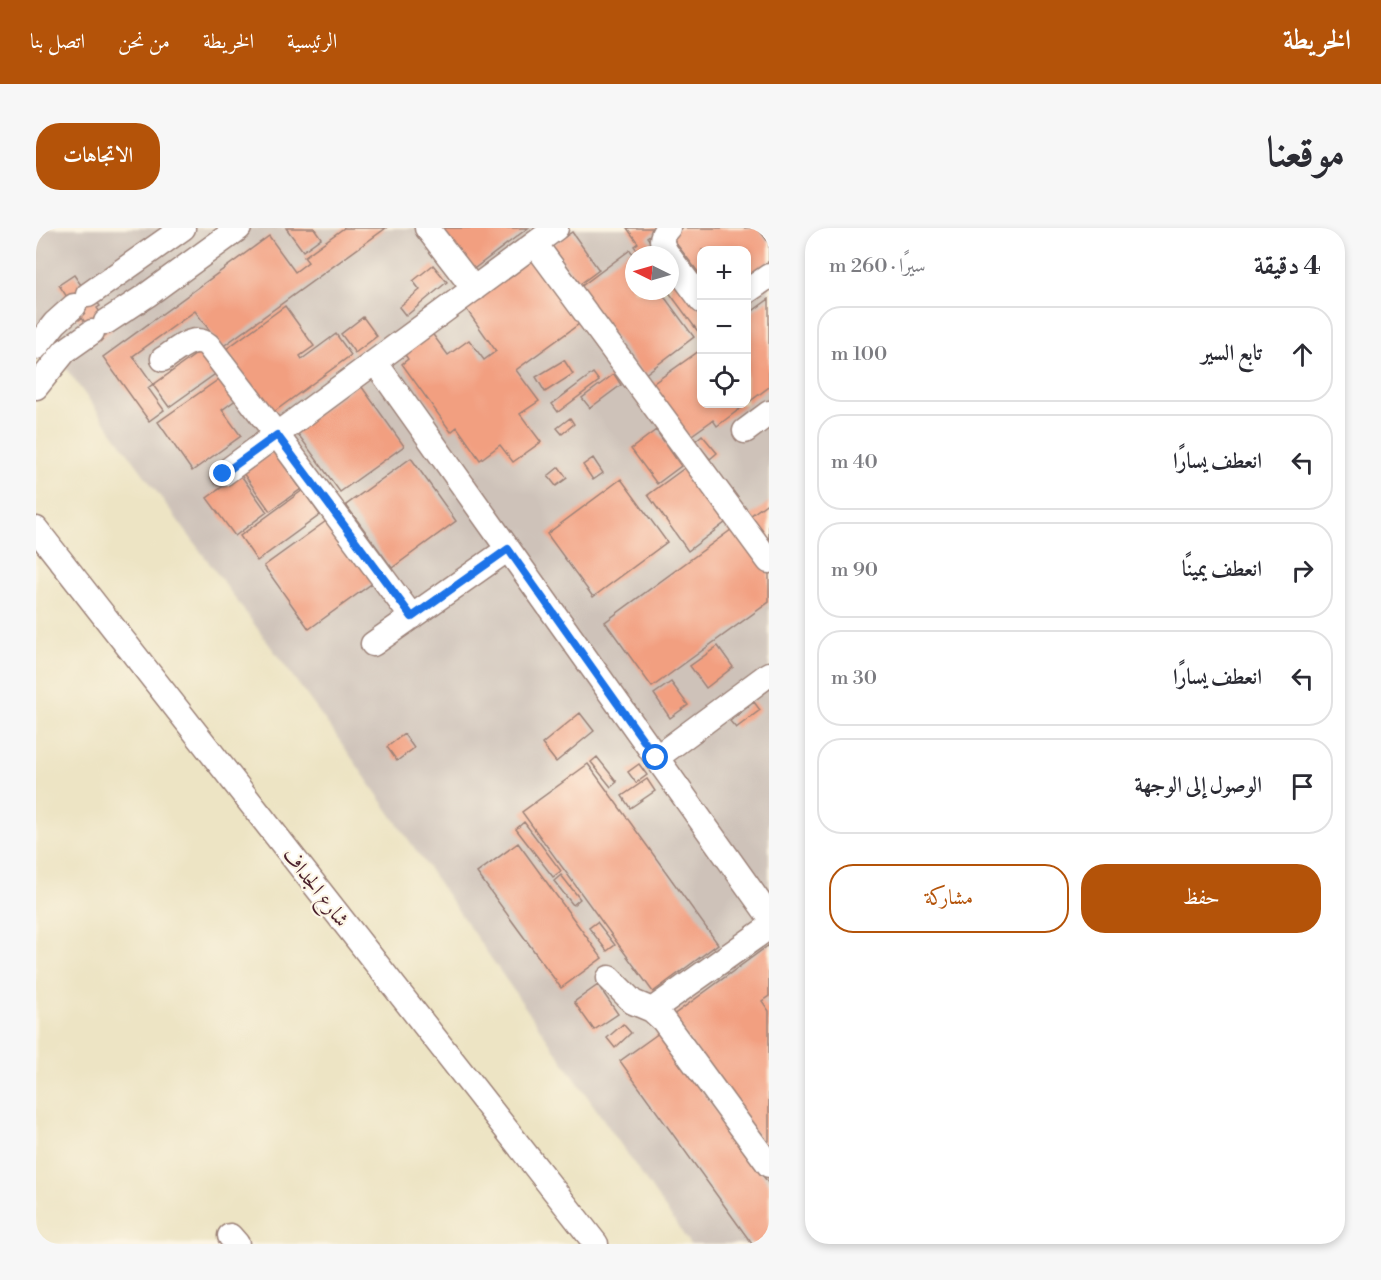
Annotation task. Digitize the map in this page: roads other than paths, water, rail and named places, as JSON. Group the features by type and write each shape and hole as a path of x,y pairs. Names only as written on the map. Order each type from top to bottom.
{"street":[{"path":"36,347 56,323 81,301 183,228"},
{"path":"36,387 65,351 239,228"},
{"path":"427,228 474,288"},
{"path":"223,474 556,228"},
{"path":"663,246 663,235 668,228"},
{"path":"535,244 769,561"},
{"path":"679,270 701,300"},
{"path":"751,289 769,276"},
{"path":"163,359 191,341 203,341 208,345 412,617"},
{"path":"375,362 769,916"},
{"path":"745,431 769,413"},
{"name":"شارع الجداف","path":"36,529 596,1244"},
{"path":"373,644 508,549"},
{"path":"656,758 769,674"},
{"path":"652,1011 769,927"},
{"path":"609,978 633,1002 652,1011 663,1020 769,1164"}]}
